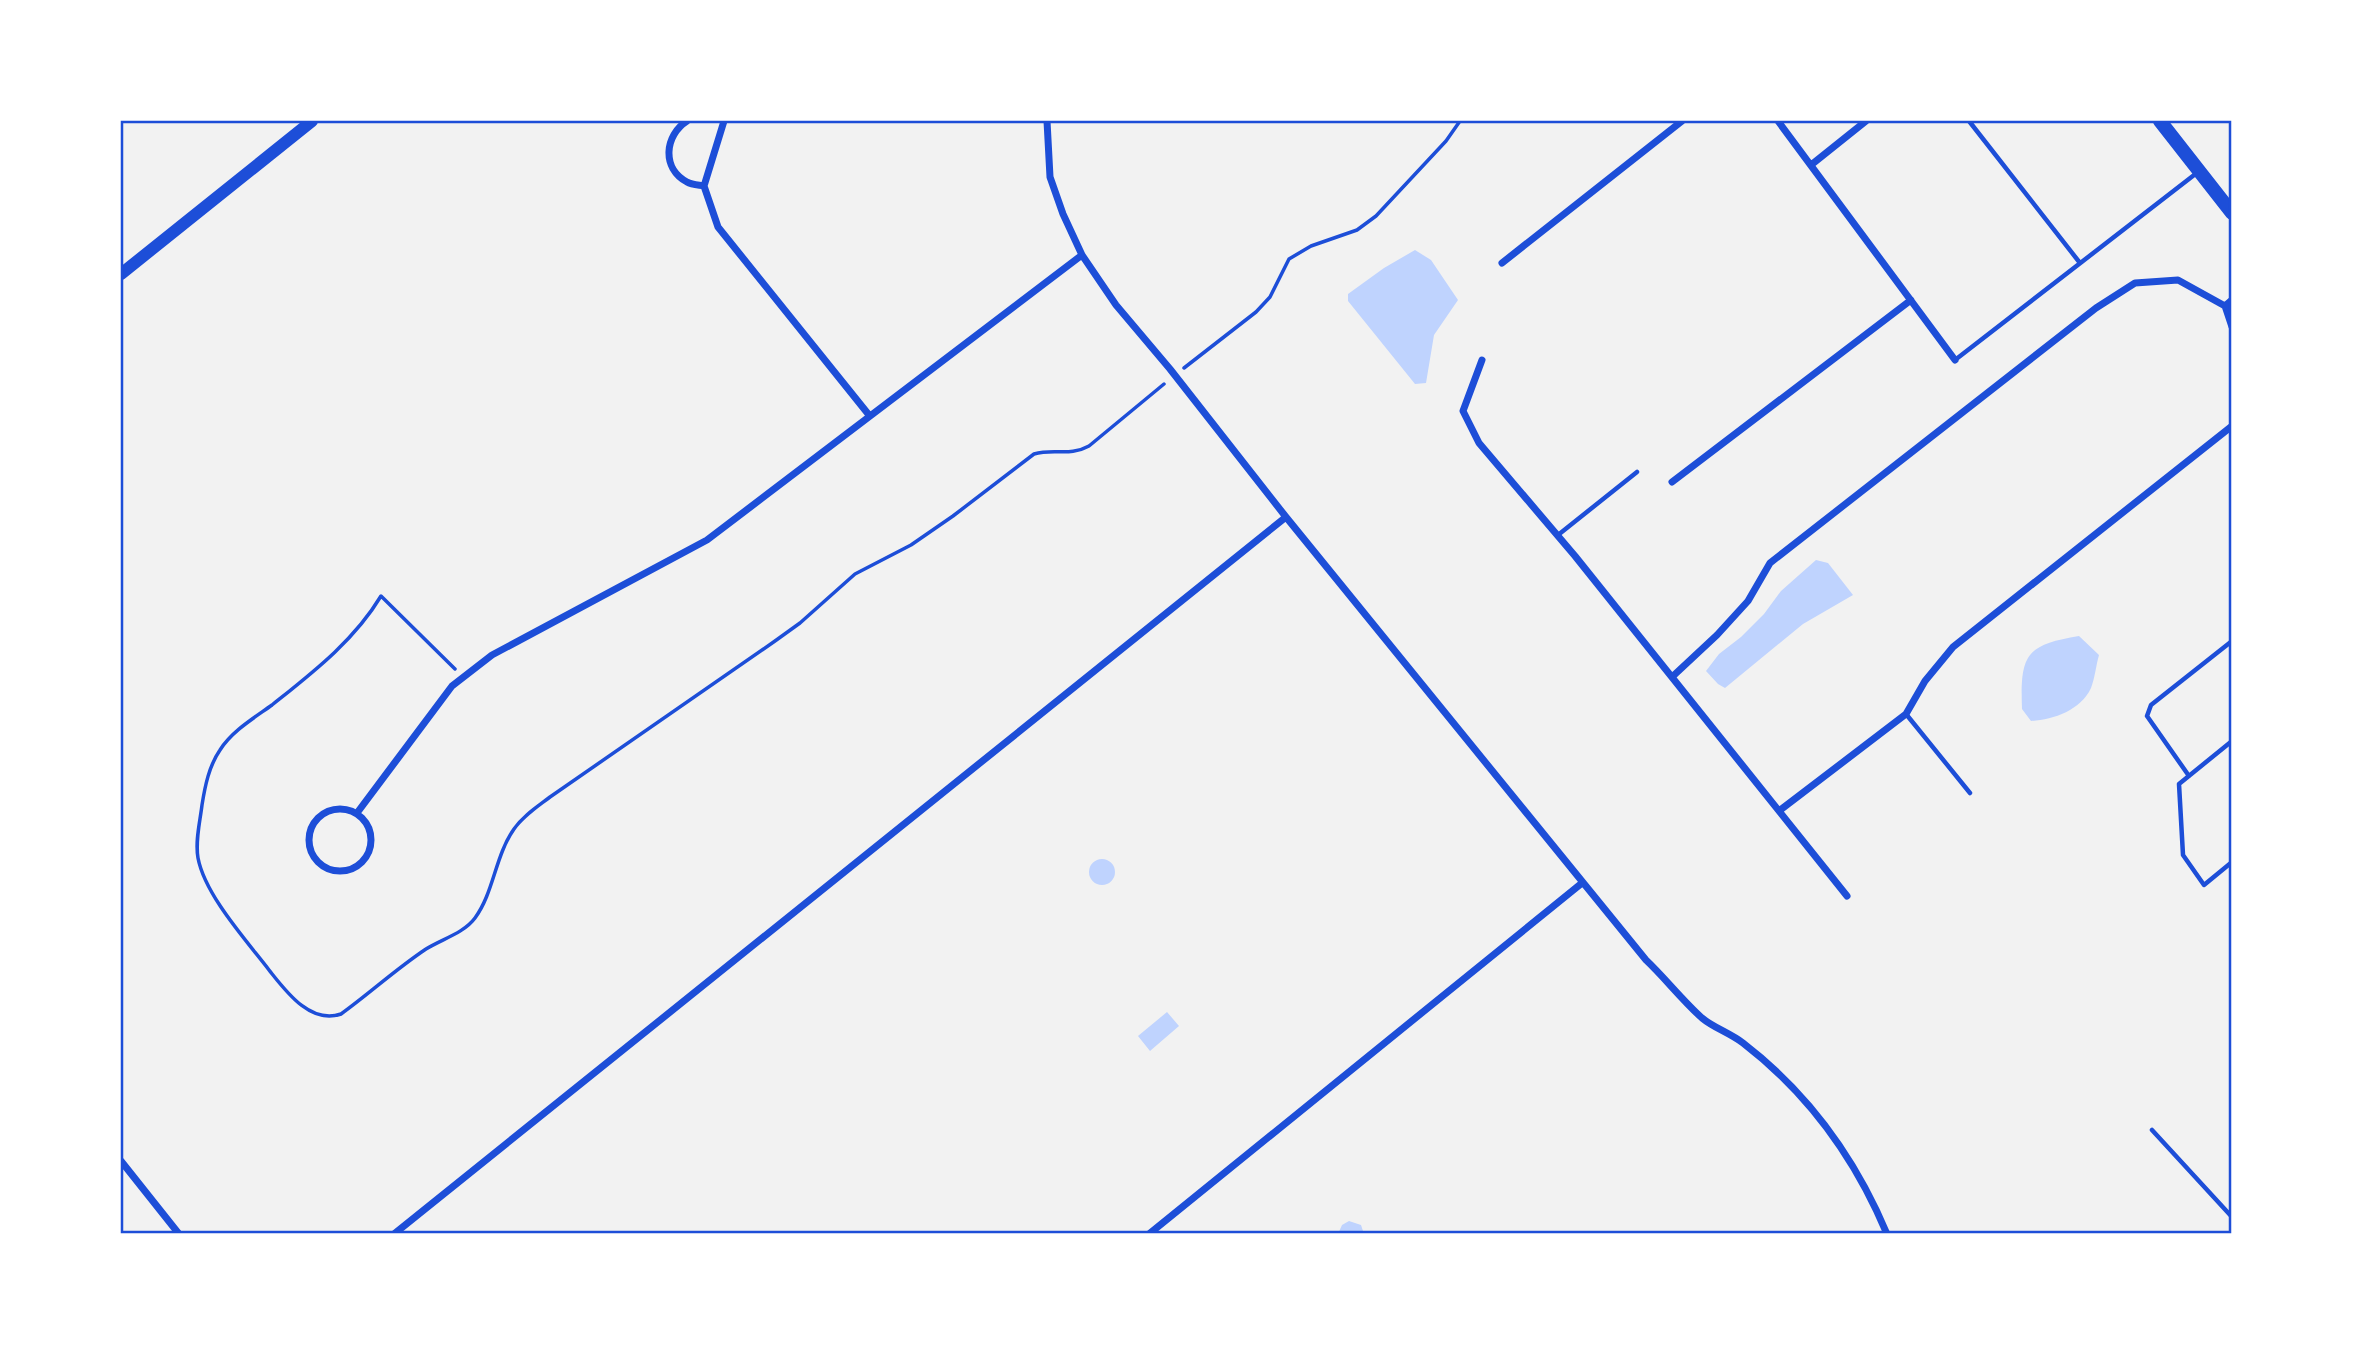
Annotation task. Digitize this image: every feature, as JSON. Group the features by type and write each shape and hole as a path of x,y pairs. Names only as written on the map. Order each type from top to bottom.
{"main road":[{"path":"2160,121 2232,212"}],"street":[{"path":"121,274 313,121"},
{"path":"687,121 678,127 670,141 669,157 675,172 688,183 704,186"},
{"path":"722,121 704,186 718,227 869,415"},
{"path":"1047,121 1050,177 1063,214 1082,255 1116,305 1646,960 1703,1019 1742,1042 1785,1081 1822,1121 1851,1161 1888,1234"},
{"path":"1502,263 1682,121"},
{"path":"1778,121 1955,360"},
{"path":"1811,165 1866,121"},
{"path":"357,813 452,686 492,655 707,540 1082,255"},
{"path":"1672,677 1717,635 1748,601 1770,563 2096,308 2134,283 2178,280 2225,306 2232,327"},
{"path":"1672,482 1911,300"},
{"path":"2225,306 2232,300"},
{"path":"1482,360 1463,411 1479,443 1557,535 1847,896"},
{"path":"1779,811 1906,714 1925,681 1953,647 2232,426"},
{"path":"394,1234 1286,517"},
{"path":"334,809 357,813 366,822 371,833 372,845 367,857 359,866 348,871 323,867 310,847 309,835 314,823 322,814 334,809"},
{"path":"1149,1234 1582,883"},
{"path":"121,1161 179,1234"}],"lane":[{"path":"1969,121 2080,263"},
{"path":"1955,360 2199,171"},
{"path":"1557,535 1637,472"},
{"path":"2189,776 2147,716 2151,705 2232,641"},
{"path":"1906,714 1970,793"},
{"path":"2232,741 2179,785 2183,855 2204,885 2232,862"},
{"path":"2152,1130 2232,1217"}],"path":[{"path":"463,678 381,596 363,622 326,662 229,738 215,757 199,827 198,855 203,877 243,936 284,988 315,1013 333,1017 341,1014 425,949 464,928 481,908 514,828 539,806 800,623 855,574 911,545 1034,454 1045,451 1068,454 1089,446 1256,312 1270,297 1289,259 1311,246 1357,230 1376,216 1446,141 1460,121"}],"water":[{"path":"1415,250 1431,260 1458,300 1434,335 1426,383 1415,384 1348,301 1348,294"},
{"path":"1816,560 1828,563 1853,595 1803,624 1725,688 1718,684 1706,671 1719,654 1741,637 1764,614 1781,591"},
{"path":"2079,636 2099,655 2091,688 2080,702 2066,712 2048,719 2031,721 2022,709 2023,676 2030,655 2047,643"},
{"path":"1102,859 1111,863 1115,872 1111,881 1102,885 1093,881 1089,872 1093,863"},
{"path":"1167,1012 1179,1026 1150,1051 1138,1036"},
{"path":"1349,1221 1361,1225 1364,1234 1338,1234 1342,1225"}]}
